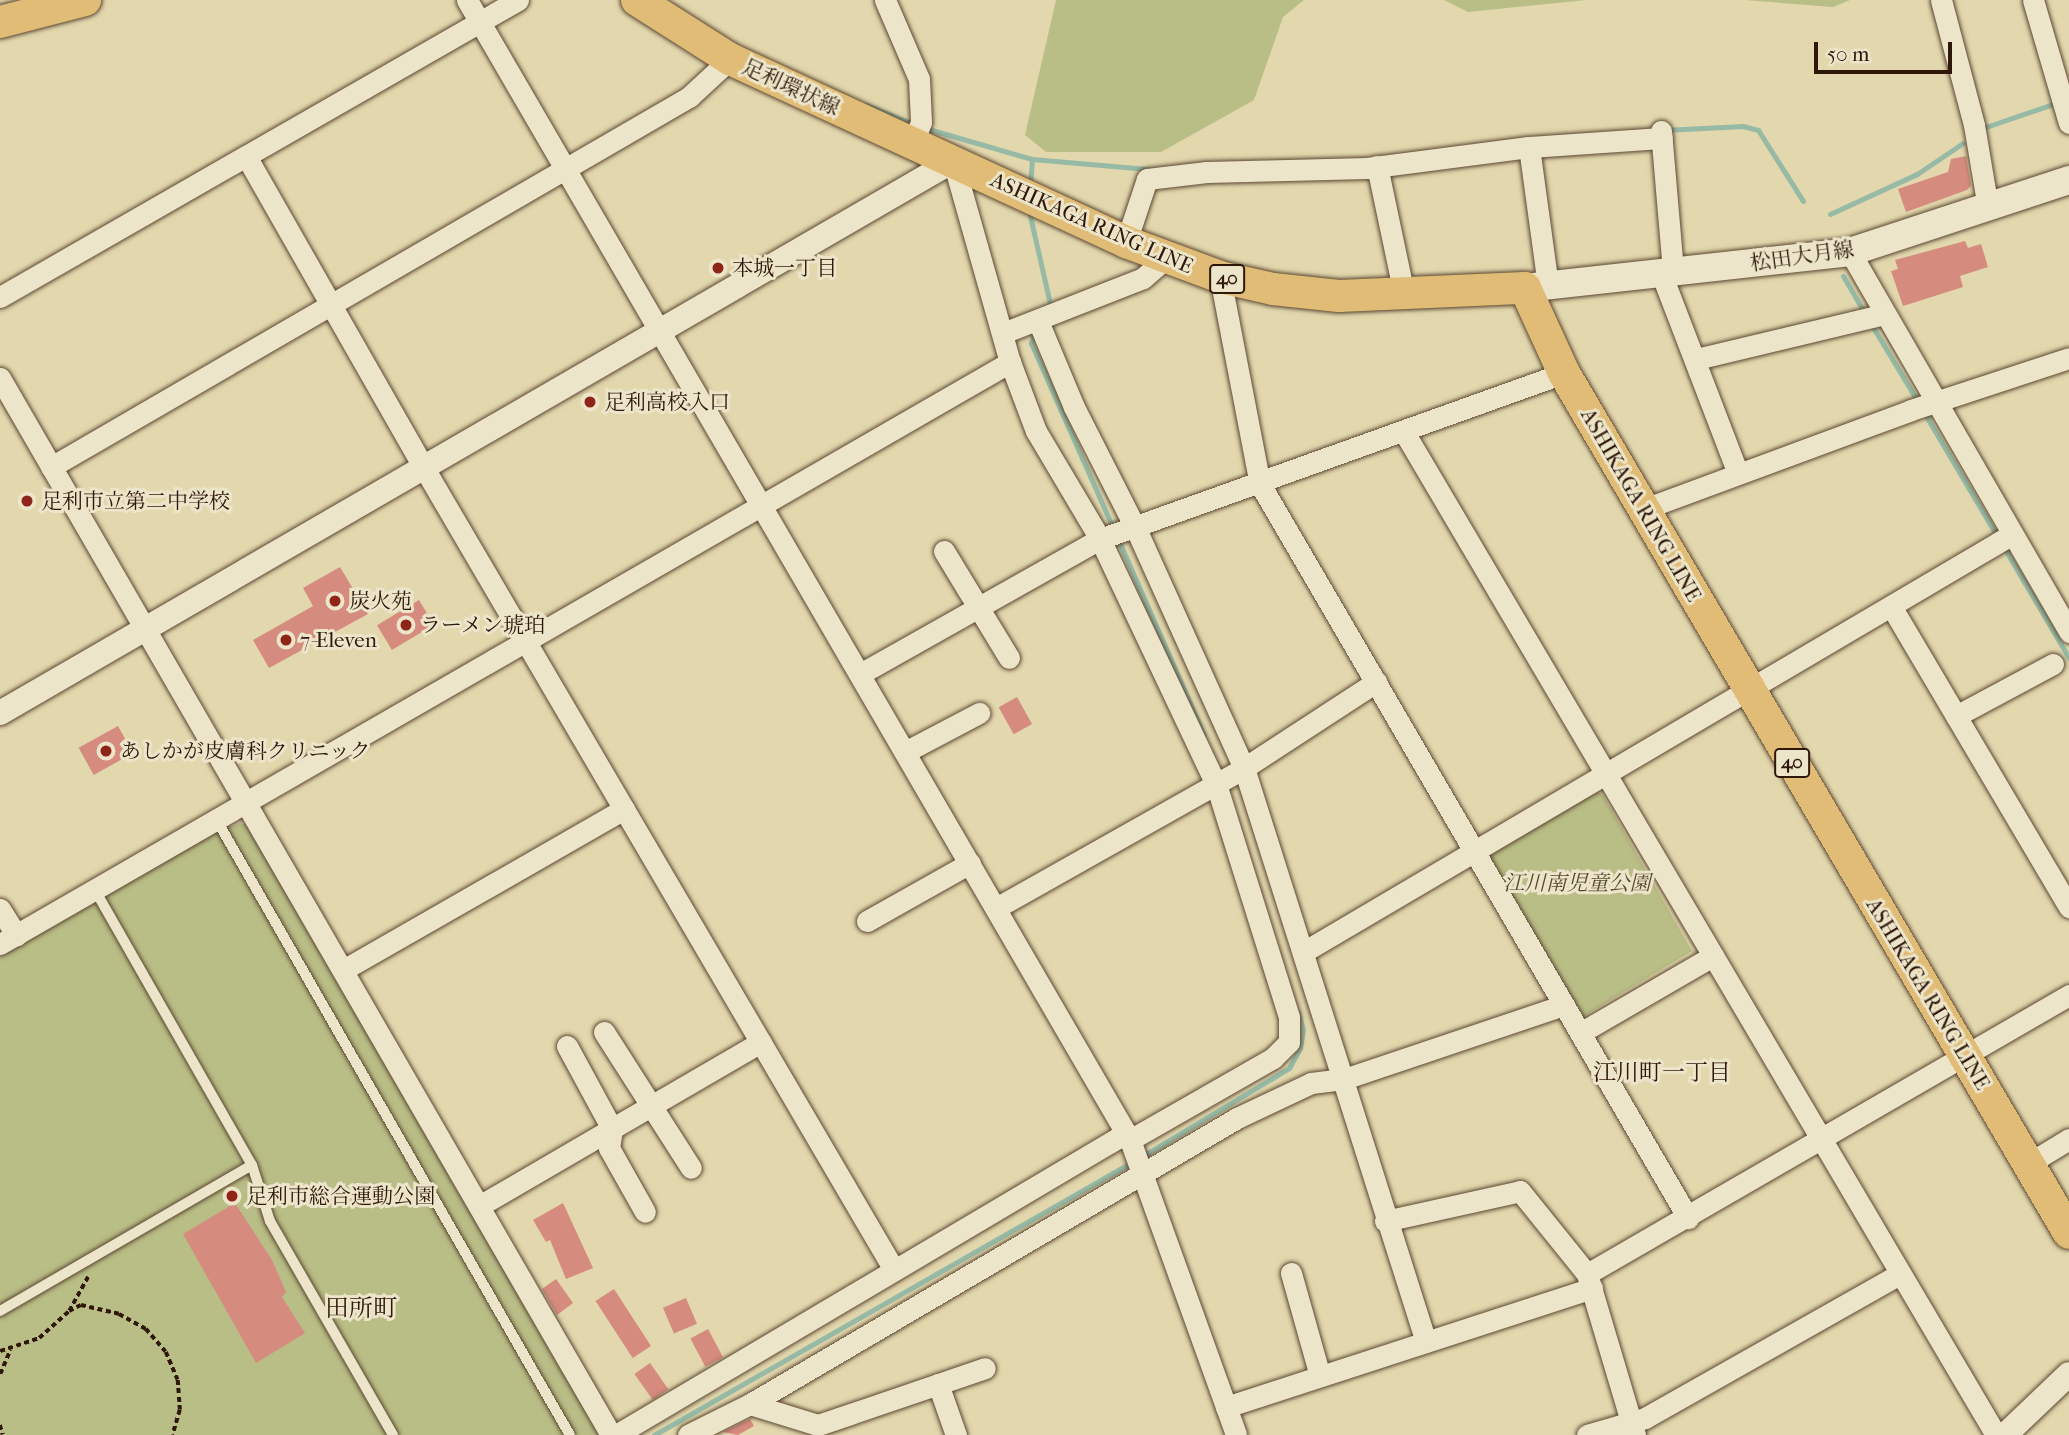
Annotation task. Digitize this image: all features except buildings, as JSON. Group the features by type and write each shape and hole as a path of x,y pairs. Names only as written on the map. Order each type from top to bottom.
{"main road":[{"path":"0,22 85,0"},
{"name":"足利環状線","path":"636,0 730,59 918,132 953,161"},
{"name":"ASHIKAGA RING LINE","path":"953,161 1126,242 1220,277 1273,289 1339,296 1536,287 1564,373 2028,1164 2064,1215"},
{"name":"松田大月線","path":"1536,287 1850,252 2069,180"}],"street":[{"path":"467,0 1128,1136 1144,1170 1236,1435"},
{"path":"0,297 518,0"},
{"path":"885,0 919,79 918,132"},
{"path":"1941,0 1974,125 1988,208"},
{"path":"2033,0 2069,123"},
{"path":"51,467 690,97 730,59"},
{"path":"1126,242 1147,179 1207,172 1377,166 1661,134 1667,272 1738,474"},
{"path":"1530,147 1536,287"},
{"path":"246,156 424,468 893,1268"},
{"path":"0,378 146,629 244,802 614,1435 882,1280 893,1268 1272,1058 1289,1042 1283,993 1216,784 1100,539 1036,431 1010,362 953,161 662,332 424,468 146,629 0,713"},
{"path":"1377,166 1404,295"},
{"path":"1850,252 1873,319 2003,539 2065,618"},
{"path":"1003,333 1143,278 1166,258"},
{"path":"1220,277 1260,484 1688,1218"},
{"path":"1696,359 1873,319"},
{"path":"1038,321 1074,407 1136,529 1244,768 1306,951 1385,1221 1426,1342"},
{"path":"1644,509 2069,358"},
{"path":"0,909 8,939 1010,362"},
{"path":"860,674 1100,539 1136,529 1564,373"},
{"path":"1404,432 1996,1435"},
{"path":"1306,951 2003,539"},
{"path":"944,551 980,606 1009,658"},
{"path":"1891,606 2069,907"},
{"path":"1956,716 2053,664"},
{"path":"996,908 1244,768 1376,682"},
{"path":"905,752 979,713"},
{"path":"343,970 624,809"},
{"path":"867,921 970,863"},
{"path":"1580,1033 1713,956"},
{"path":"1226,1407 1426,1342 1589,1281 1819,1138 2069,995"},
{"path":"688,1435 750,1404 1144,1170 1311,1083 1344,1079 1564,1005"},
{"path":"604,1032 691,1168"},
{"path":"479,1206 761,1042"},
{"path":"568,1046 612,1129 610,1148 645,1212"},
{"path":"2028,1164 2069,1139"},
{"path":"1385,1221 1520,1191 1589,1281 1633,1428"},
{"path":"1291,1273 1320,1376"},
{"path":"1587,1435 1633,1428 1645,1418 1900,1274"},
{"path":"750,1404 833,1428 938,1384 985,1368"},
{"path":"2005,1435 2069,1374"},
{"path":"938,1384 956,1435"}],"lane":[{"path":"216,819 570,1435"},
{"path":"95,890 252,1165 270,1221 393,1435"},
{"path":"0,1311 252,1165"}],"path":[{"path":"69,1311 89,1275 89,1261"},
{"path":"0,1351 10,1350 39,1338 69,1311 81,1305 119,1314 146,1329 166,1352 179,1390 180,1409 173,1435"},
{"path":"0,1374 10,1350"},
{"path":"0,1425 3,1435"}],"green space":[{"path":"1056,0 1304,0 1283,17 1254,100 1161,152 1046,152 1025,135"},
{"path":"1444,0 1586,0 1468,12"},
{"path":"1745,0 1850,0 1833,7"},
{"name":"江川南児童公園","path":"1594,790 1603,795 1692,951 1584,1016 1576,1012 1487,860 1491,850"},
{"name":"足利市総合運動公園","path":"240,823 248,825 602,1435 0,1435 0,957 205,837"}],"waterway":[{"path":"1980,129 2053,104"},
{"path":"867,105 916,125"},
{"path":"1664,130 1743,126 1758,130 1803,201"},
{"path":"925,128 1032,159 1148,169"},
{"path":"1830,214 1917,174 1963,143"},
{"path":"1030,187 1032,159"},
{"path":"1028,207 1050,304 1047,310"},
{"path":"1843,276 1864,312"},
{"path":"1871,324 1918,402"},
{"path":"1036,331 1031,343 1114,530"},
{"path":"1923,411 1998,538"},
{"path":"1118,539 1204,735"},
{"path":"2003,546 2069,658"},
{"path":"1141,1157 1289,1068 1300,1048 1303,1030 1298,1013"},
{"path":"654,1435 1132,1162"}],"place":[{"name":"本城一丁目","path":"718,268"},
{"name":"足利高校入口","path":"590,402"},
{"name":"足利市立第二中学校","path":"27,501"},
{"name":"炭火苑","path":"335,601"},
{"name":"ラーメン琥珀","path":"406,625"},
{"name":"7-Eleven","path":"286,640"},
{"name":"あしかが皮膚科クリニック","path":"106,751"},
{"name":"足利市総合運動公園","path":"232,1196"}],"district":[{"name":"江川町一丁目","path":"1662,1073"},
{"name":"田所町","path":"361,1309"}]}
